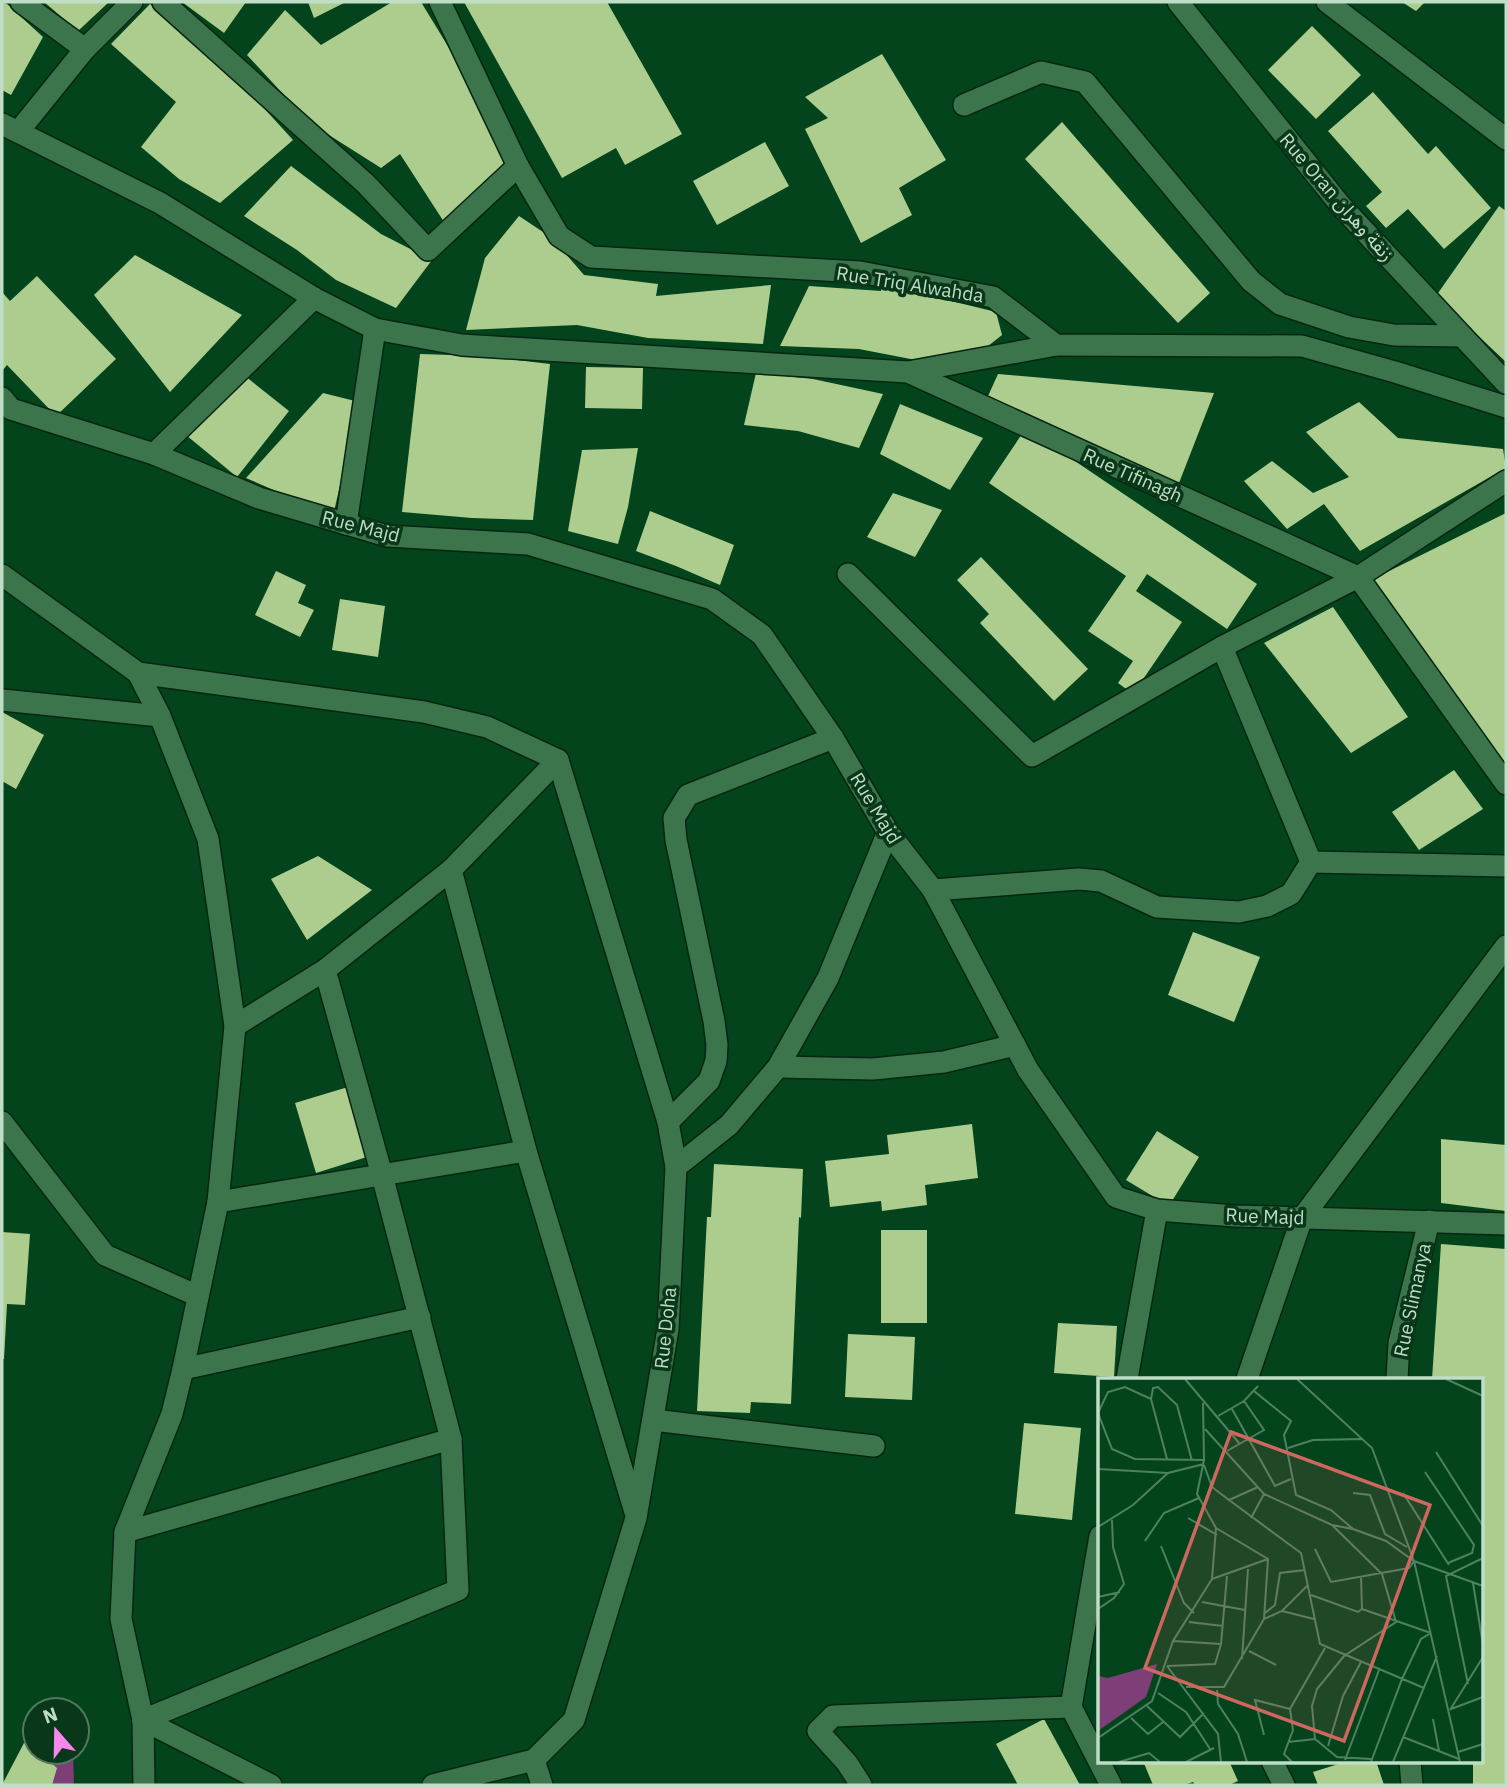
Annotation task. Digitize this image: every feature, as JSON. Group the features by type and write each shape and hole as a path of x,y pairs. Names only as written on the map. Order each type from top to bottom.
{"street":[{"path":"21,2 85,50"},
{"path":"132,2 10,128 160,203 314,299 374,329 462,345 908,372 1056,345 1303,346 1506,407"},
{"path":"163,2 366,184 428,250 518,166"},
{"name":"Rue Triq Alwahda","path":"440,2 518,166 559,236 591,257 860,272 993,297 1056,345"},
{"name":"Rue Oran زنقة وهران","path":"1178,2 1341,206 1506,383"},
{"path":"1327,2 1506,139"},
{"path":"964,105 1041,72 1085,82 1251,281 1280,304 1349,327 1394,335 1462,336"},
{"path":"154,454 314,299"},
{"path":"346,524 374,329"},
{"name":"Rue Tifinagh","path":"908,372 1358,577"},
{"name":"Rue Majd","path":"2,398 11,409 154,454 259,498 387,536 528,544 712,599 762,635 834,738 888,832 933,890 1028,1069 1116,1197 1157,1210 1235,1216 1506,1224"},
{"path":"848,574 1032,756 1222,647 1358,577 1506,481"},
{"path":"2,575 138,673 160,716 208,839 235,1026 218,1202 183,1369 172,1414 125,1532 121,1619 143,1720 144,1785"},
{"path":"1358,577 1506,784"},
{"path":"1222,647 1311,862"},
{"path":"138,673 424,712 487,727 558,760 451,870 325,970 235,1026"},
{"path":"2,700 160,716"},
{"path":"668,1122 709,1082 716,1061 717,1045 715,1021 676,840 674,818 688,794 834,738"},
{"name":"Rue Doha","path":"534,1760 574,1720 636,1518 668,1329 676,1167 668,1122 558,760"},
{"path":"676,1167 729,1125 778,1067 828,978 888,832"},
{"path":"1311,862 1506,866"},
{"path":"933,890 1079,879 1101,881 1157,907 1239,912 1267,906 1291,894 1311,862"},
{"path":"451,870 526,1151 636,1518"},
{"path":"1247,1378 1302,1218 1506,946"},
{"path":"143,1720 458,1590 451,1439 325,970"},
{"path":"778,1067 873,1069 944,1062 1015,1045"},
{"path":"2,1122 105,1255 198,1296"},
{"path":"218,1202 526,1151"},
{"path":"1128,1378 1157,1210"},
{"name":"Rue Slimanya","path":"1397,1378 1399,1343 1429,1221"},
{"path":"183,1369 420,1317"},
{"path":"653,1420 874,1446"},
{"path":"125,1532 451,1439"},
{"path":"1098,1547 1070,1707 1098,1760"},
{"path":"861,1785 818,1731 833,1716 1070,1707"},
{"path":"143,1720 271,1785"},
{"path":"433,1785 534,1760 542,1785"},
{"path":"1099,1762 1111,1785"},
{"path":"1272,1762 1283,1785"},
{"path":"1410,1762 1412,1785"}],"shaded area":[{"path":"24,1766 73,1766 74,1785 2,1785 2,1782"}],"building":[{"path":"2,2 43,37 11,95 2,90"},
{"path":"44,2 109,2 78,31"},
{"path":"182,2 246,2 224,33"},
{"path":"308,2 346,2 314,18"},
{"path":"392,2 421,2 460,66 507,165 446,225 400,154 381,168 310,123 247,55 285,10 321,45"},
{"path":"464,2 607,2 682,134 625,165 616,148 562,178"},
{"path":"1402,2 1425,2 1416,11"},
{"path":"150,4 252,95 293,140 220,203 179,179 141,147 176,102 111,44"},
{"path":"1312,26 1361,75 1316,119 1268,70"},
{"path":"882,54 946,160 899,188 912,215 861,243 805,129 828,118 805,97"},
{"path":"1373,92 1428,154 1436,146 1491,208 1444,249 1408,209 1386,228 1366,206 1382,192 1328,131"},
{"path":"1062,122 1210,293 1178,323 1025,159"},
{"path":"765,142 789,186 717,225 693,181"},
{"path":"291,166 381,234 432,260 396,308 336,280 297,250 244,216"},
{"path":"1499,206 1506,211 1506,362 1436,296"},
{"path":"519,216 552,238 584,275 658,284 656,296 771,285 763,344 648,338 577,325 466,330 485,258"},
{"path":"135,255 242,315 170,392 94,295"},
{"path":"37,276 116,359 56,416 7,365 2,371 2,292 10,301"},
{"path":"882,284 996,312 1002,335 983,350 916,360 859,349 780,346 809,286 881,291"},
{"path":"420,354 482,356 550,364 533,520 402,512"},
{"path":"586,367 643,368 642,409 585,408"},
{"path":"240,372 289,411 237,477 186,435"},
{"path":"756,373 813,379 883,394 859,448 798,431 744,425"},
{"path":"998,374 1214,393 1179,483 984,405"},
{"path":"323,393 359,402 333,516 246,478"},
{"path":"1359,402 1398,438 1503,449 1506,468 1360,551 1324,504 1287,529 1244,481 1272,461 1313,493 1349,477 1306,432"},
{"path":"900,404 983,438 950,490 880,454"},
{"path":"1026,428 1257,584 1227,629 1147,574 1136,591 1182,622 1133,694 1118,683 1133,661 1088,631 1126,576 989,483"},
{"path":"638,448 628,507 618,544 568,531 582,450"},
{"path":"893,493 942,510 915,557 867,537"},
{"path":"650,511 734,545 720,585 636,551"},
{"path":"1506,513 1506,770 1369,581"},
{"path":"981,557 1088,669 1054,701 980,623 989,614 957,580"},
{"path":"276,571 306,585 298,603 314,610 300,637 255,615"},
{"path":"340,599 385,606 378,657 332,650"},
{"path":"1333,607 1408,717 1351,753 1264,643"},
{"path":"2,712 44,735 16,789 2,781"},
{"path":"1454,770 1483,809 1419,850 1392,812"},
{"path":"318,856 372,890 307,940 271,879"},
{"path":"1193,932 1260,957 1234,1022 1168,995"},
{"path":"348,1087 370,1156 316,1173 295,1103"},
{"path":"972,1124 978,1178 925,1185 927,1205 882,1211 881,1201 830,1207 825,1161 889,1154 887,1135"},
{"path":"1157,1131 1199,1157 1169,1206 1126,1180"},
{"path":"1441,1139 1506,1145 1506,1211 1441,1203"},
{"path":"714,1164 803,1169 791,1404 751,1402 750,1413 697,1411 707,1217 711,1217"},
{"path":"881,1230 927,1230 927,1323 881,1323"},
{"path":"2,1232 30,1234 25,1305 7,1304 4,1359 2,1359"},
{"path":"1441,1244 1506,1249 1506,1785 1473,1785 1473,1762 1484,1762 1484,1378 1432,1378"},
{"path":"1058,1323 1117,1326 1114,1377 1054,1373"},
{"path":"848,1334 915,1337 912,1400 845,1397"},
{"path":"1024,1423 1081,1428 1072,1520 1015,1514"},
{"path":"1044,1719 1080,1785 1018,1785 996,1744"},
{"path":"21,1749 21,1766 57,1768 52,1785 2,1785"},
{"path":"1143,1762 1229,1762 1238,1781 1229,1785 1195,1785 1193,1782 1184,1785 1153,1785"},
{"path":"1345,1762 1376,1762 1384,1785 1318,1785 1313,1772"}]}
